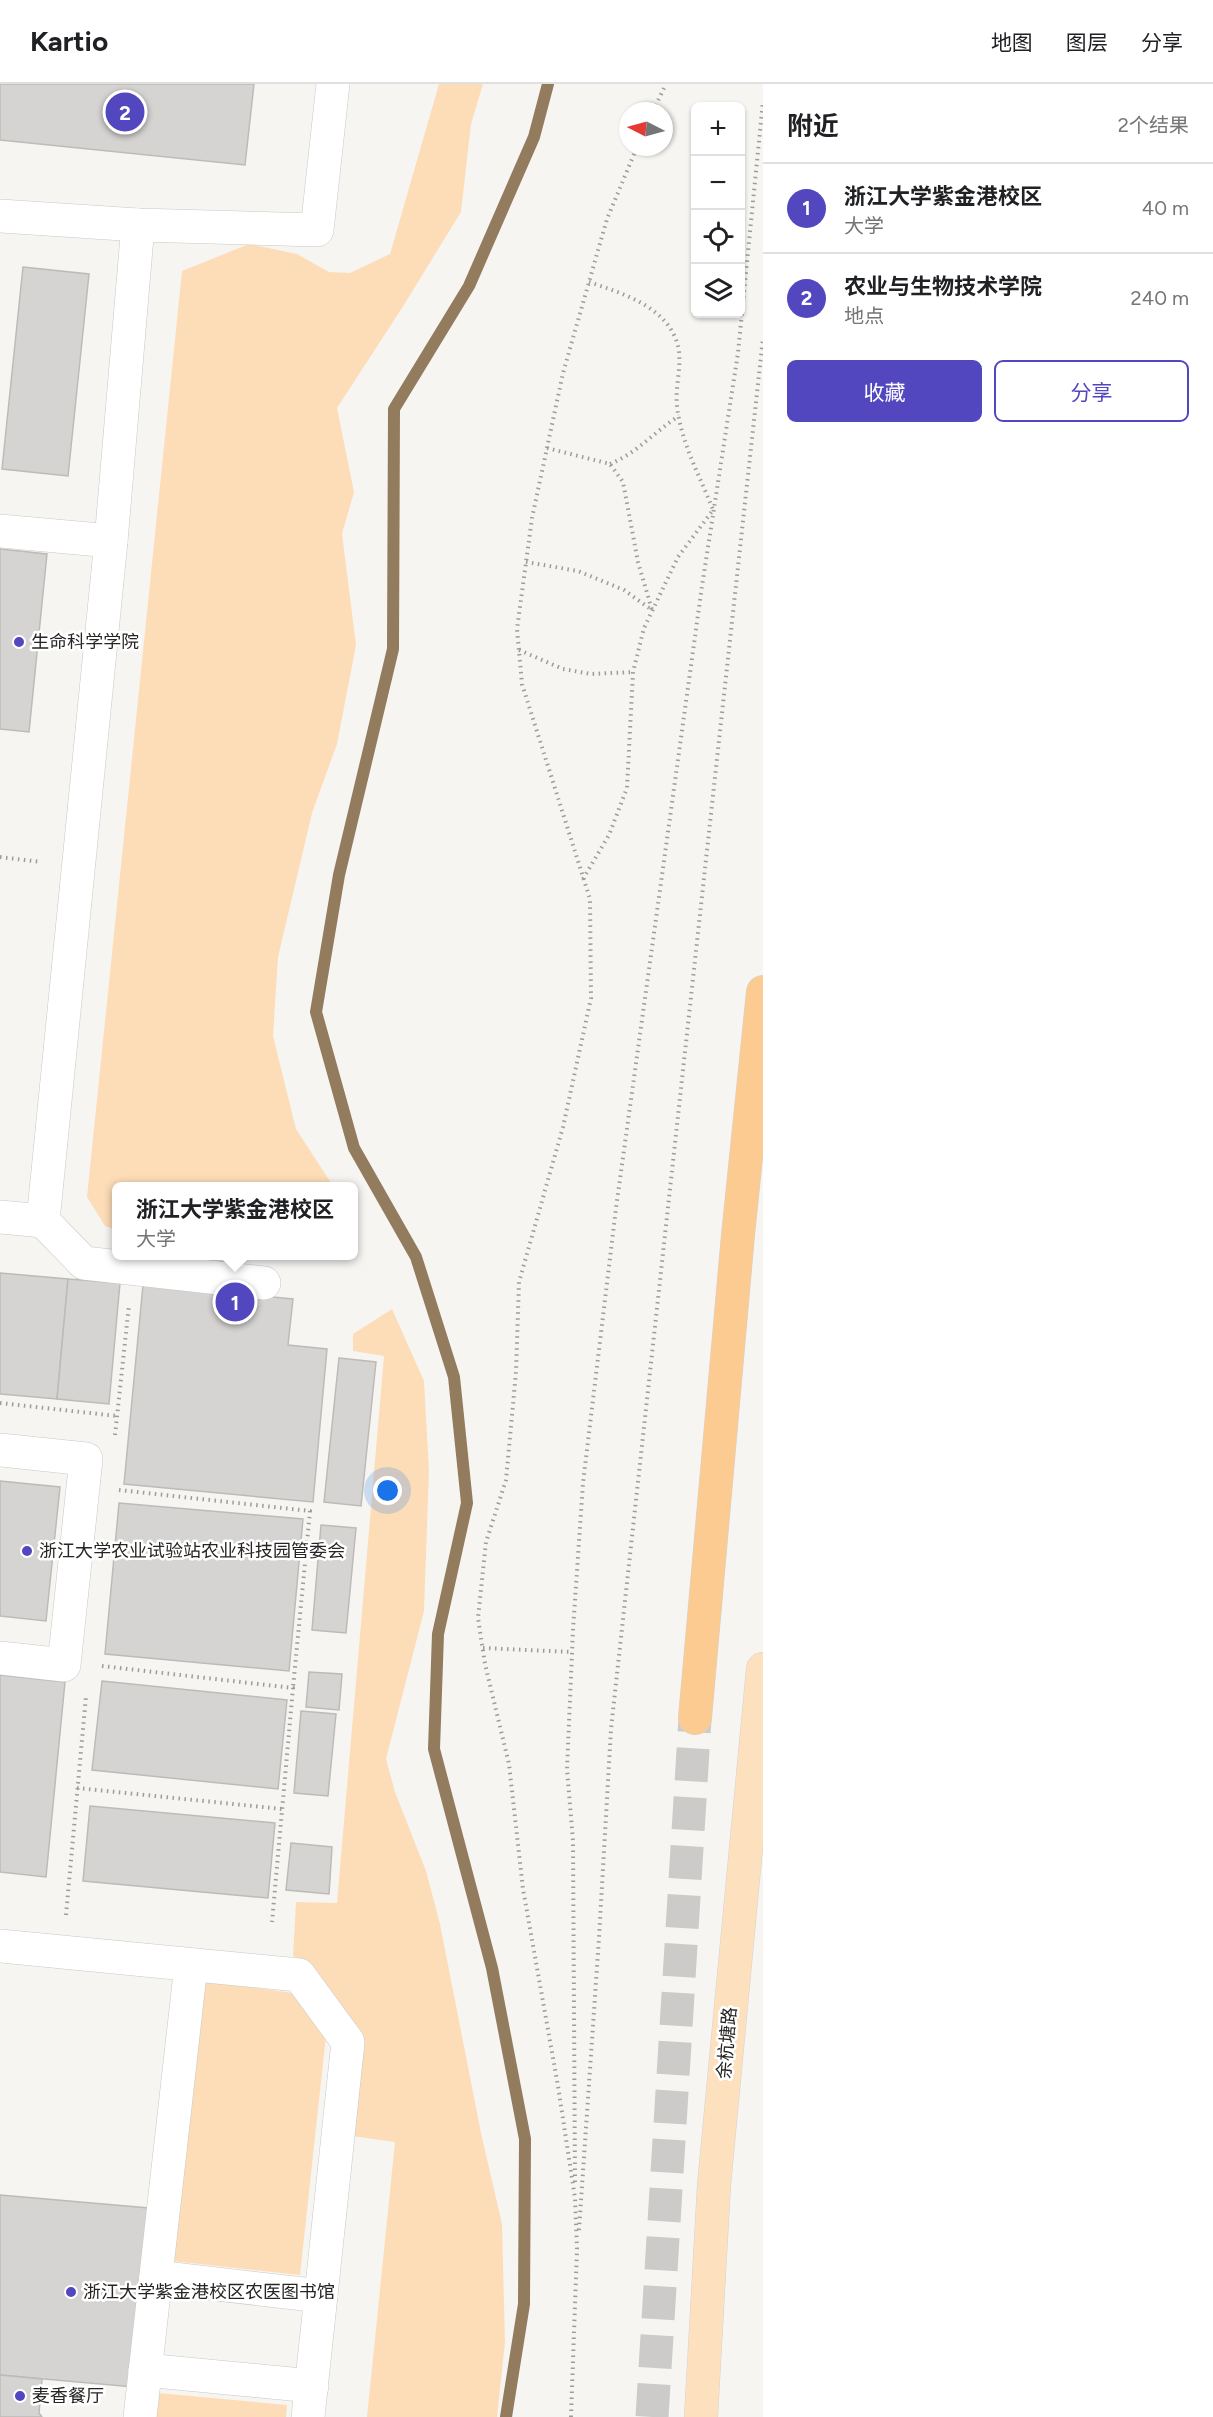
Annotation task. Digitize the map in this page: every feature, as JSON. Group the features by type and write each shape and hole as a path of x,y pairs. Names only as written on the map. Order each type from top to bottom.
{"highway":[{"path":"695,1718 738,1235 763,992"}],"main road":[{"name":"余杭塘路","path":"701,2417 714,2185 763,1669"}],"lane":[{"path":"0,216 138,225 317,230 333,84"},
{"path":"43,1221 111,541 138,225"},
{"path":"0,531 111,541"},
{"path":"0,1217 43,1221 84,1263 264,1283"},
{"path":"0,1450 86,1459 64,1665 0,1658"},
{"path":"0,1946 299,1975 348,2042 310,2402 146,2370"},
{"path":"140,2417 191,1965"},
{"path":"156,2277 321,2296"}],"path":[{"path":"657,102 666,84"},
{"path":"577,2249 573,1841 567,1769 583,1484 616,1208 702,585 738,352 763,102"},
{"path":"575,2198 558,2086 523,1889 509,1764 478,1618 486,1542 506,1480 516,1372 519,1282 563,1127 591,998 591,899 522,684 517,629 532,518 563,373 607,219 633,156"},
{"path":"584,879 609,835 627,788 633,672 644,628 678,557 713,510 683,440 677,404 680,374 678,349 668,325 653,309 621,293 589,282"},
{"path":"571,2417 577,2249 611,1729 763,338"},
{"path":"547,448 610,464 630,456 655,432 679,416"},
{"path":"610,464 622,482 638,562 652,610"},
{"path":"526,562 578,571 624,590 652,610"},
{"path":"519,651 572,670 591,674 633,672"},
{"path":"114,1437 133,1268"},
{"path":"0,1403 117,1416"},
{"path":"84,1487 310,1511 272,1922"},
{"path":"483,1648 572,1652"},
{"path":"100,1666 292,1688"},
{"path":"63,1952 86,1693"},
{"path":"77,1788 282,1809"}],"shaded area":[{"path":"439,84 483,84 471,124 461,212 337,408 354,492 342,534 356,645 337,744 312,813 278,957 273,1036 296,1129 330,1182 112,1182 112,1229 105,1226 87,1197 182,271 249,244 297,254 329,272 350,273 390,254"},
{"path":"392,1309 424,1381 429,1471 424,1611 386,1759 395,1792 426,1871 440,1924 481,2133 502,2224 505,2342 497,2417 367,2417 395,2142 352,2136 361,2040 304,1960 293,1956 296,1902 337,1903 384,1356 353,1351 353,1334"},
{"path":"202,1981 293,1993 326,2036 300,2275 172,2261"},
{"path":"158,2393 287,2405 286,2417 155,2417"}],"building":[{"path":"0,84 254,84 245,165 0,140"},
{"path":"23,267 89,274 68,476 2,469"},
{"name":"生命科学学院","path":"0,549 47,554 29,732 0,729"},
{"path":"0,1273 68,1279 57,1399 0,1394"},
{"path":"68,1279 120,1283 109,1404 57,1399"},
{"path":"143,1285 293,1299 288,1345 327,1349 313,1502 124,1484"},
{"path":"339,1358 376,1362 361,1506 324,1502"},
{"name":"浙江大学农业试验站农业科技园管委会","path":"0,1481 60,1487 46,1621 0,1616"},
{"path":"119,1503 303,1519 289,1671 105,1654"},
{"path":"321,1525 356,1528 346,1633 312,1630"},
{"path":"309,1672 342,1674 339,1710 306,1707"},
{"path":"0,1675 65,1682 46,1877 0,1872"},
{"path":"102,1681 287,1700 278,1789 92,1770"},
{"path":"301,1711 336,1714 328,1796 294,1793"},
{"path":"90,1806 275,1823 268,1898 83,1881"},
{"path":"291,1843 332,1847 329,1894 286,1890"},
{"name":"浙江大学紫金港校区农医图书馆","path":"0,2195 149,2208 133,2387 0,2375"},
{"name":"麦香餐厅","path":"0,2375 42,2379 39,2413 42,2417 0,2417"}],"waterway":[{"path":"506,2417 524,2304 525,2139 492,1968 434,1749 438,1634 467,1503 454,1377 416,1257 354,1148 316,1012 339,875 393,649 394,409 469,286 534,137 548,84"}],"tunnel":[{"path":"652,2417 695,1718"}],"place":[{"name":"农业与生物技术学院","path":"125,112"},
{"name":"生命科学学院","path":"19,642"},
{"name":"浙江大学紫金港校区","path":"235,1302"},
{"name":"浙江大学农业试验站农业科技园管委会","path":"27,1551"},
{"name":"浙江大学紫金港校区农医图书馆","path":"71,2292"},
{"name":"麦香餐厅","path":"20,2396"}]}
